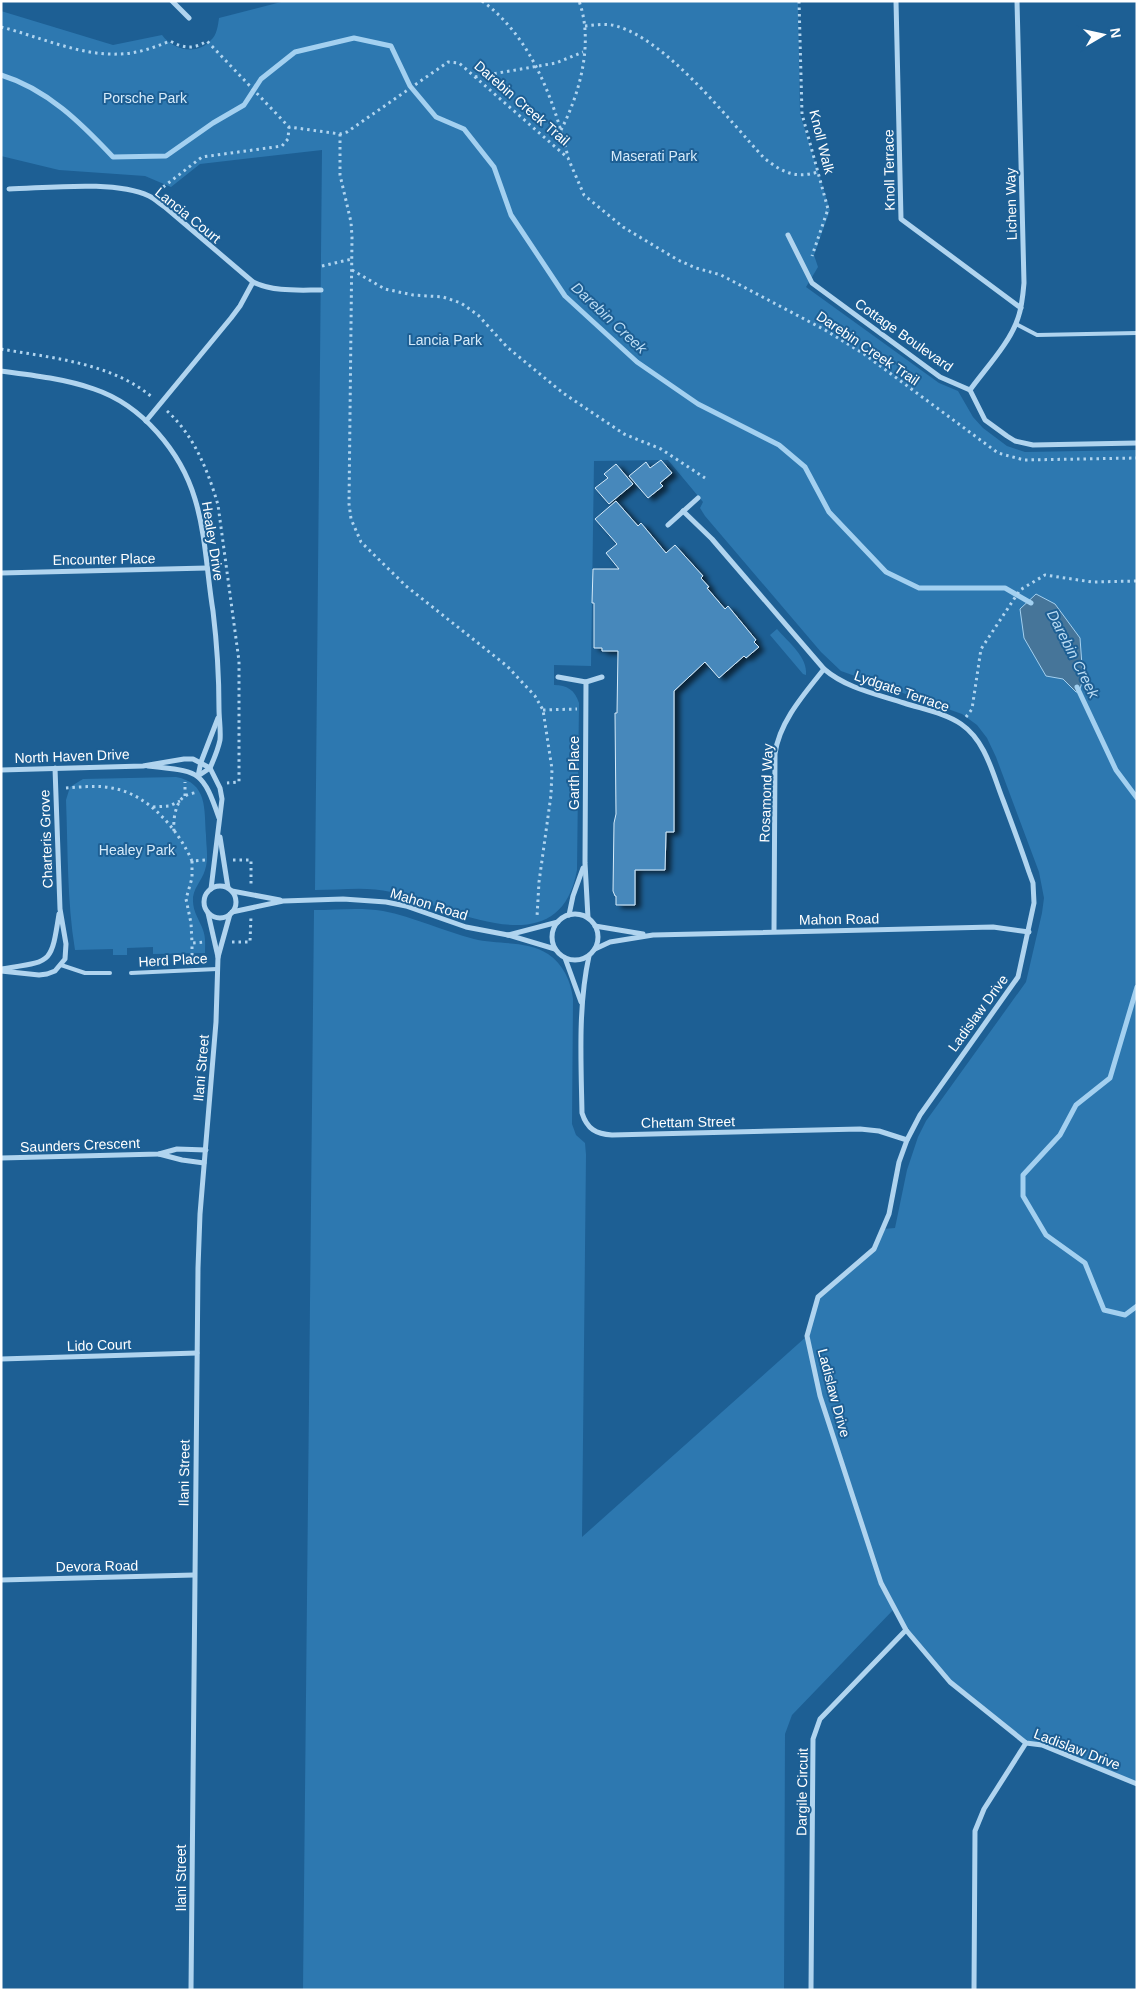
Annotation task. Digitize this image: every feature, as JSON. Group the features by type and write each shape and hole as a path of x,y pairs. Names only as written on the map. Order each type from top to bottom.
{"street":[{"path":"172,1 189,18"},
{"name":"Knoll Terrace","path":"896,1 902,219 1021,308"},
{"name":"Lichen Way","path":"970,390 1016,324 1021,308 1024,283 1017,1"},
{"name":"Lancia Court","path":"9,189 103,186 120,188 151,197 252,282 265,288 321,290"},
{"name":"Cottage Boulevard","path":"788,235 812,284 940,377 970,390"},
{"path":"146,421 232,318 252,282"},
{"name":"Healey Drive","path":"1,371 75,384 96,390 118,401 146,421 173,451 188,478 198,513 217,644 220,739 210,768"},
{"path":"970,390 985,420 1015,441 1033,445 1137,443"},
{"path":"668,525 698,498"},
{"name":"Lydgate Terrace","path":"683,511 712,539 824,669 846,684 961,724 976,738 988,761 1031,878 1034,894 1029,932"},
{"name":"Encounter Place","path":"1,573 207,568"},
{"name":"Rosamond Way","path":"774,931 775,759 777,741 794,711 824,669"},
{"path":"558,677 586,682 602,676"},
{"name":"Garth Place","path":"586,682 585,863 588,918"},
{"name":"Healey Drive","path":"198,776 201,762 219,716"},
{"name":"North Haven Drive","path":"142,766 184,759 201,762"},
{"path":"201,762 210,768 222,799 219,832 223,860 230,889 236,903 231,913 222,918 208,913 205,898 211,889 219,832"},
{"name":"North Haven Drive","path":"1,770 142,766 184,770 198,776"},
{"name":"Charteris Grove","path":"1,970 40,975 55,971 61,965 66,952 60,909 56,768"},
{"path":"210,768 198,776 208,788 219,818"},
{"name":"Garth Place","path":"569,915 573,896 585,863"},
{"path":"211,889 219,886 230,889"},
{"name":"Mahon Road","path":"230,889 283,901"},
{"name":"Mahon Road","path":"231,913 283,901 343,899 386,902 406,906 466,927 508,935 555,949"},
{"name":"Charteris Grove","path":"1,970 47,959 54,945 60,909"},
{"name":"Ilani Street","path":"208,913 218,957"},
{"name":"Ilani Street","path":"191,1990 198,1268 204,1163 216,1022 218,957 231,913"},
{"path":"575,914 588,918 595,926 598,937 594,949 589,956 577,960 565,958 555,949 552,935 558,922 569,915 575,914"},
{"name":"Mahon Road","path":"508,935 558,922"},
{"name":"Mahon Road","path":"595,926 648,935"},
{"name":"Mahon Road","path":"594,949 610,942 648,935 993,927 1029,932"},
{"name":"Ladislaw Drive","path":"1029,932 1021,967 1012,988 920,1115 907,1140 899,1162 889,1214 874,1249 818,1297 807,1336 820,1396 881,1583 906,1630 950,1682 1026,1743 1042,1745 1137,1784"},
{"name":"Chettam Street","path":"589,956 585,974 582,1010 582,1113 589,1128 596,1133 612,1135 860,1129 879,1131 907,1140"},
{"name":"Chettam Street","path":"565,958 574,978 582,1010"},
{"name":"Saunders Crescent","path":"1,1158 159,1154 177,1149 206,1150"},
{"name":"Saunders Crescent","path":"159,1154 204,1163"},
{"name":"Lido Court","path":"1,1359 197,1353"},
{"name":"Devora Road","path":"1,1580 194,1575"},
{"name":"Dargile Circuit","path":"811,1990 814,1739 820,1719 906,1630"},
{"path":"974,1990 975,1831 984,1809 1026,1743"}],"lane":[{"path":"1016,324 1037,335 1137,333"},
{"path":"61,965 85,973 110,973"},
{"name":"Herd Place","path":"131,973 217,969"}],"path":[{"path":"482,1 512,31 537,67 556,113 568,158"},
{"path":"561,130 577,94 584,51 585,26 579,1"},
{"name":"Knoll Walk","path":"799,1 802,114 828,209 812,255 813,261"},
{"path":"585,26 613,25 638,36 669,57 689,76 772,165 800,176 818,172"},
{"path":"1,27 98,53 116,55 149,50 170,41 186,48 207,41 289,127 340,134 339,164 351,222 349,504 351,519 361,542 406,586 507,666 535,696 543,710 552,769 551,795 539,882 536,928"},
{"path":"475,77 556,63 584,51"},
{"name":"Darebin Creek Trail","path":"340,134 347,132 448,62 459,63 568,158 584,195 623,227 678,260 696,268 721,275 825,330 864,354 972,434"},
{"path":"151,197 202,157 282,146 288,139 289,127"},
{"path":"322,266 352,259"},
{"path":"352,270 385,290 413,295 443,297 461,303 478,316 507,347 562,394 634,440 661,449 706,478"},
{"path":"1,349 99,369 133,385 148,394 172,415 201,457 218,505 239,661 239,782 218,785"},
{"path":"961,724 972,709 981,649 1020,590 1044,575 1092,582 1137,581"},
{"path":"543,710 586,709"},
{"path":"56,788 111,788 127,792 151,807 174,831 192,861 214,860"},
{"path":"174,831 175,816 181,801 185,796 208,788"},
{"path":"151,807 169,806 181,801"},
{"path":"223,860 251,860 251,895"},
{"path":"250,942 251,908"},
{"path":"192,942 192,965 194,970"}],"green space":[{"path":"285,1 798,1 800,114 830,210 814,255 818,267 806,287 939,383 958,391 973,417 983,428 1007,446 1025,452 1137,450 1137,1784 1042,1745 1026,1743 950,1682 906,1630 894,1609 792,1715 785,1734 784,1990 303,1990 314,910 357,909 383,911 474,939 531,947 553,958 562,968 568,979 573,999 572,1124 576,1135 585,1143 586,1155 582,1537 807,1336 818,1297 874,1249 883,1229 895,1228 907,1170 918,1137 926,1121 1026,982 1044,898 1039,872 996,757 987,738 977,725 962,714 841,671 821,652 705,516 700,508 703,502 668,460 594,461 591,666 554,665 554,685 570,689 579,703 577,870 566,900 549,918 526,925 499,924 471,918 382,890 315,890 322,150 200,164 171,187 145,176 59,170 1,156 1,11 113,45 162,35 172,44 185,49 192,49 205,45 213,38 217,30 219,18"},
{"path":"777,629 801,656 806,668 806,675 803,674 770,635"},
{"name":"Healey Park","path":"176,777 194,785 199,791 204,807 207,861 204,874 194,893 193,905 204,933 205,953 153,954 153,947 127,948 127,955 113,955 113,949 75,950 70,913 66,800 70,787 83,779"}],"water":[{"path":"1036,594 1055,604 1080,638 1083,679 1079,692 1076,692 1063,679 1046,676 1024,638 1020,609"}],"building":[{"path":"661,460 672,473 660,483 663,486 648,498 629,476 646,462 650,468"},
{"path":"616,464 633,484 609,504 595,488 608,478 604,474"},
{"path":"616,501 638,526 641,523 666,553 675,545 703,576 701,578 709,587 707,588 725,609 728,606 756,640 754,642 759,647 746,658 744,656 719,678 705,662 674,691 674,832 666,832 665,870 635,870 635,905 616,905 616,896 613,891 614,823 616,814 615,713 617,713 618,651 602,651 602,648 594,648 593,569 619,569 606,553 617,544 595,519"}],"waterway":[{"name":"Darebin Creek","path":"1,75 18,81 48,98 76,120 113,157 166,156 213,123 244,105 261,79 295,52 354,38 391,46 410,86 436,117 464,129 494,167 511,215 565,296 637,362 698,404 779,445 805,467 829,512 886,572 919,588 1005,588 1031,603"},
{"name":"Darebin Creek","path":"1077,687 1116,770 1137,798"},
{"name":"Darebin Creek","path":"1137,987 1110,1078 1076,1105 1060,1135 1023,1175 1023,1196 1046,1235 1085,1263 1104,1310 1125,1315 1137,1306"}],"park label":[{"name":"Porsche Park","path":"145,98"},
{"name":"Maserati Park","path":"654,156"},
{"name":"Lancia Park","path":"445,340"}]}
